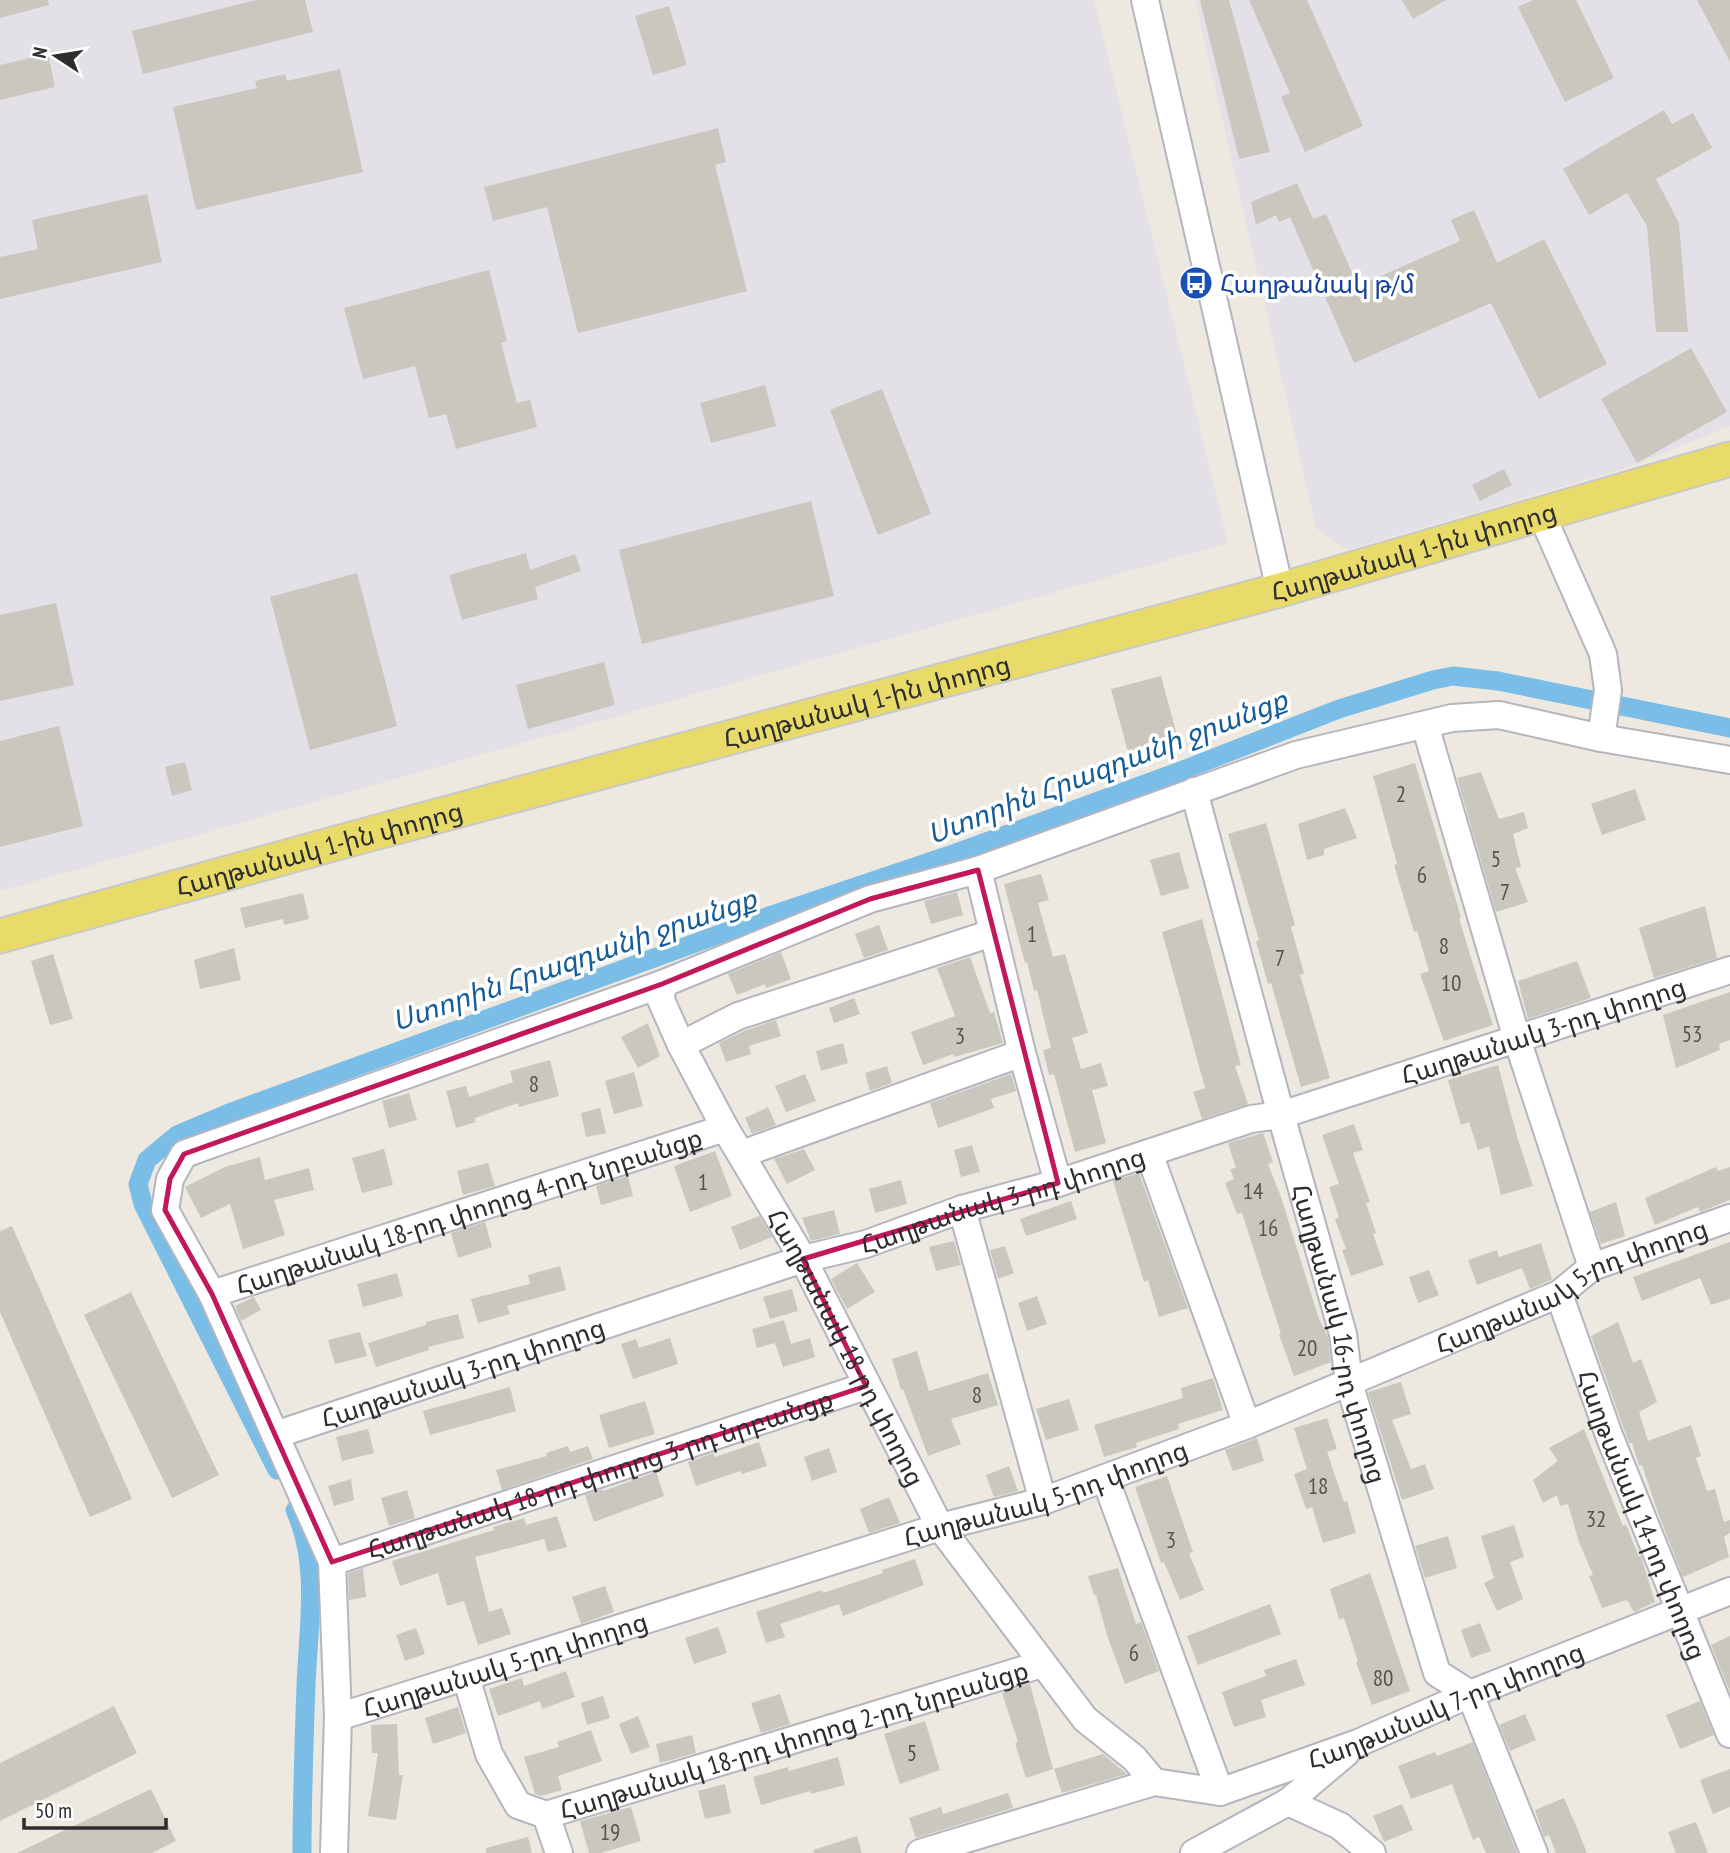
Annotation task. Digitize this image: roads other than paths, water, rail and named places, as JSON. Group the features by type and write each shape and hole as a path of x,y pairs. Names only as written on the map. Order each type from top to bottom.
{"main road":[{"name":"Հաղթանակ 1-ին փողոց","path":"0,936 1280,590 1730,459"}],"street":[{"path":"1145,0 1280,590"},
{"path":"1541,513 1603,654 1608,690 1601,738"},
{"path":"334,1853 338,1717 332,1562 212,1294 165,1210 170,1180 184,1154 662,984 870,899 978,870 1296,755 1452,718 1499,715 1601,738 1730,760"},
{"path":"1425,725 1517,1040 1592,1267"},
{"name":"Հաղթանակ 16-րդ փողոց","path":"1194,791 1343,1334 1349,1382 1437,1673 1469,1694"},
{"path":"978,870 1022,1053 1058,1184"},
{"path":"681,1045 737,1016 992,933"},
{"name":"Հաղթանակ 3-րդ փողոց","path":"275,1435 803,1259 866,1244 962,1209 1058,1184 1251,1119 1281,1115 1730,970"},
{"name":"Հաղթանակ 18-րդ փողոց","path":"662,984 661,1000 681,1045 725,1128 803,1259 940,1527 1085,1719 1134,1758 1154,1782"},
{"path":"742,1154 1022,1053"},
{"name":"Հաղթանակ 18-րդ փողոց 4-րդ նրբանցք","path":"212,1294 725,1128"},
{"path":"1149,1153 1247,1425"},
{"path":"962,1209 1043,1501"},
{"name":"Հաղթանակ 5-րդ փողոց","path":"338,1717 940,1527 1043,1501 1247,1425 1559,1294 1592,1267 1730,1218"},
{"name":"Հաղթանակ 14-րդ փողոց","path":"1559,1294 1610,1438 1730,1734"},
{"name":"Հաղթանակ 18-րդ փողոց 3-րդ նրբանցք","path":"332,1562 866,1385"},
{"path":"1105,1478 1220,1791"},
{"name":"Հաղթանակ 7-րդ փողոց","path":"1154,1782 1220,1791 1358,1743 1469,1694 1730,1591"},
{"name":"Հաղթանակ 18-րդ փողոց 2-րդ նրբանցք","path":"546,1815 1042,1664"},
{"path":"466,1677 489,1754 518,1805 546,1815 559,1853"},
{"path":"1469,1694 1534,1853"},
{"path":"1194,1853 1288,1802 1358,1743"},
{"path":"920,1853 1154,1782"},
{"path":"1288,1802 1340,1826 1371,1853"}],"waterway":[{"name":"Ստորին Հրազդանի ջրանցք","path":"277,1470 143,1204 138,1184 147,1160 177,1135 229,1113 772,915 956,853 1178,772 1339,709 1433,680 1453,676 1498,681 1730,728"},
{"name":"Ստորին Հրազդանի ջրանցք","path":"295,1510 308,1553 311,1597 302,1853"}],"place":[{"name":"Հաղթանակ թ/մ","path":"1196,283"}]}
